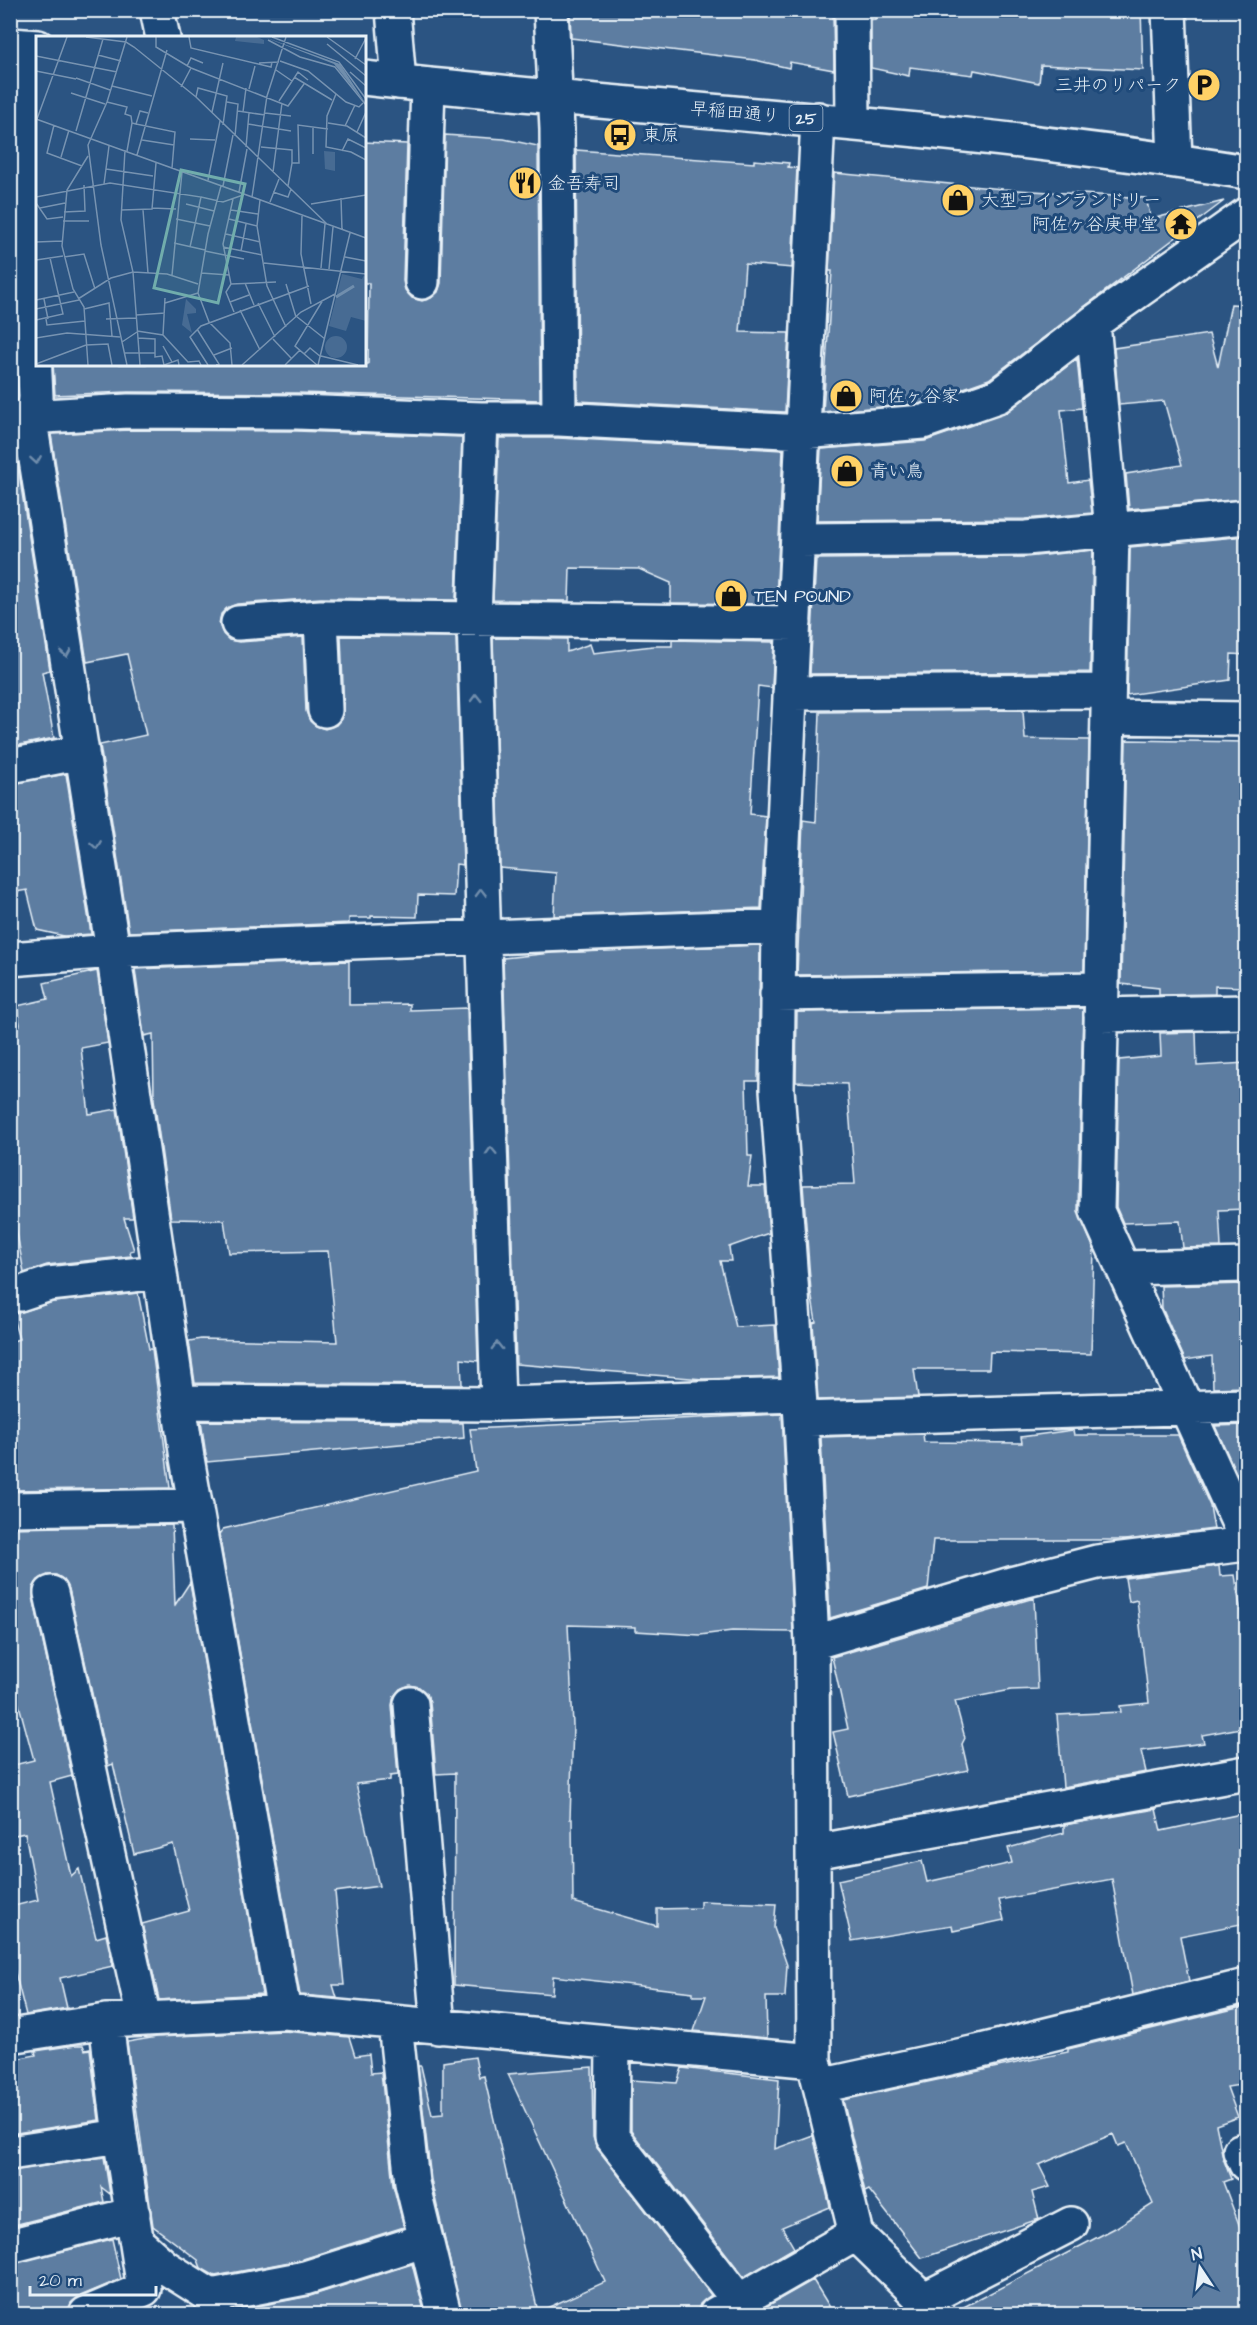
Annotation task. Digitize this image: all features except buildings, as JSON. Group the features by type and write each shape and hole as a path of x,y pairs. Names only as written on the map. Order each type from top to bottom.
{"street":[{"path":"157,10 163,36"},
{"path":"393,10 414,83 422,282"},
{"path":"551,10 556,98 559,419"},
{"path":"852,10 853,122"},
{"path":"1169,10 1174,160"},
{"path":"22,418 36,397 23,46"},
{"name":"早稲田通り","path":"366,78 556,98 818,118 1174,160 1246,172"},
{"path":"818,118 777,994 777,1089 800,1407 812,1643 817,2074 856,2234 930,2307 1071,2224"},
{"path":"22,418 128,411 297,412 559,419 803,432 923,422 998,396 1093,323 1246,215"},
{"path":"1093,323 1112,531 1097,1211 1246,1539"},
{"path":"22,418 32,434 113,951 179,1402 284,2012"},
{"path":"481,418 474,618 498,1404"},
{"path":"798,540 1026,538 1246,517"},
{"path":"321,617 325,710"},
{"path":"238,623 321,617 794,623"},
{"path":"790,693 1107,704 1246,719"},
{"path":"10,765 82,752"},
{"path":"10,959 113,951 482,935 779,926"},
{"path":"777,994 1101,1002 1246,1012"},
{"path":"1124,1268 1246,1265"},
{"path":"10,1294 49,1284 160,1272"},
{"path":"179,1402 800,1407 1246,1406"},
{"path":"10,1509 196,1506"},
{"path":"812,1643 1011,1584 1097,1562 1246,1544"},
{"path":"51,1593 144,2019"},
{"path":"411,1704 438,2027"},
{"path":"814,1852 1246,1773"},
{"path":"10,2036 106,2021 284,2012 613,2043 817,2074 977,2052 1246,1986"},
{"path":"86,2314 144,2289 120,2136 106,2021"},
{"path":"395,2023 412,2183 444,2314"},
{"path":"613,2043 612,2137 727,2307 856,2234"},
{"path":"10,2153 120,2136"},
{"path":"136,2229 165,2267 213,2305 426,2240"},
{"path":"10,2246 136,2229"}],"place":[{"name":"三井のリパーク","path":"1204,85"},
{"name":"東原","path":"620,135"},
{"name":"金吾寿司","path":"525,183"},
{"name":"大型コインランドリー","path":"958,200"},
{"name":"阿佐ヶ谷庚申堂","path":"1181,224"},
{"name":"阿佐ヶ谷家","path":"846,396"},
{"name":"青い鳥","path":"847,471"},
{"name":"TEN POUND","path":"731,596"}]}
